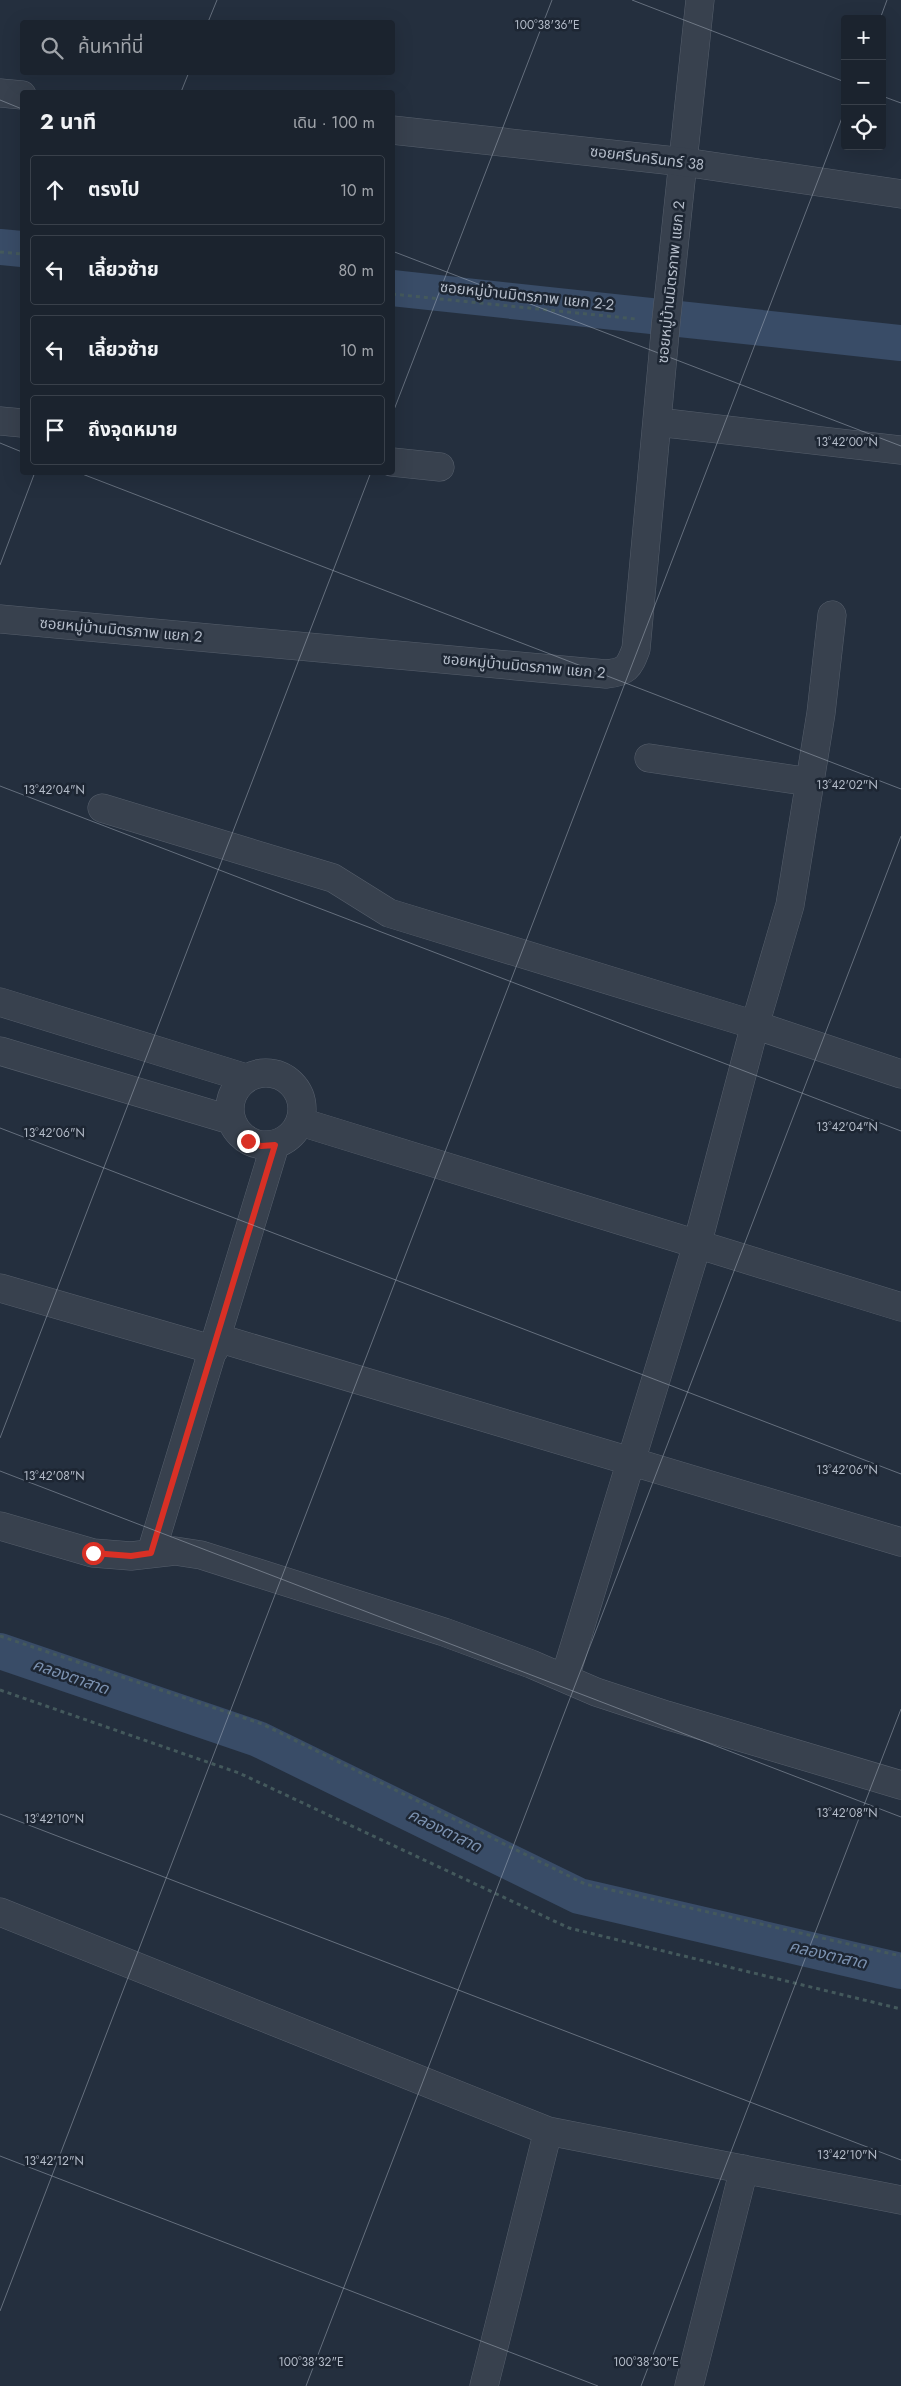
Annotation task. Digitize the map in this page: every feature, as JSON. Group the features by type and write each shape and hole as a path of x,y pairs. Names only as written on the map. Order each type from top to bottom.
{"street":[{"name":"ซอยหมู่บ้านมิตรภาพ แยก 2","path":"0,619 606,674 620,673 630,665 636,649 700,0"},
{"path":"0,93 20,95"},
{"name":"ซอยศรีนครินทร์ 38","path":"395,130 684,162 901,194"},
{"path":"0,421 20,423"},
{"path":"657,422 901,450"},
{"path":"395,462 440,467"},
{"path":"565,1677 697,1245 755,1025 790,905 821,713 832,615"},
{"path":"649,758 810,782"},
{"path":"102,808 333,878 389,913 755,1025 901,1074"},
{"path":"0,1002 246,1078"},
{"path":"0,1051 231,1120"},
{"path":"260,1072 275,1073 289,1080 299,1092 303,1107 301,1122 286,1140 275,1145 261,1146 248,1141 238,1132 231,1120 230,1104 234,1090 246,1078 260,1072"},
{"path":"301,1122 901,1307"},
{"path":"151,1553 275,1145"},
{"path":"0,1288 216,1344 901,1542"},
{"path":"0,1526 93,1553 131,1556 174,1551 201,1556 444,1632 565,1677 596,1692 666,1716 901,1785"},
{"path":"0,1912 548,2131 901,2200"},
{"path":"484,2386 548,2131"},
{"path":"689,2386 744,2169"}],"path":[{"path":"0,252 20,254"},
{"name":"ซอยหมู่บ้านมิตรภาพ แยก 2-2","path":"395,294 639,320"},
{"path":"0,1636 262,1724 585,1884 901,1956"},
{"path":"0,1690 239,1773 569,1928 901,2009"}],"waterway":[{"path":"0,247 20,249"},
{"path":"395,288 901,343"},
{"name":"คลองตาสาด","path":"0,1651 258,1739 579,1896 901,1971"}],"route":[{"path":"93,1553 131,1556 151,1553 218,1338 275,1145 261,1146 248,1141"}]}
